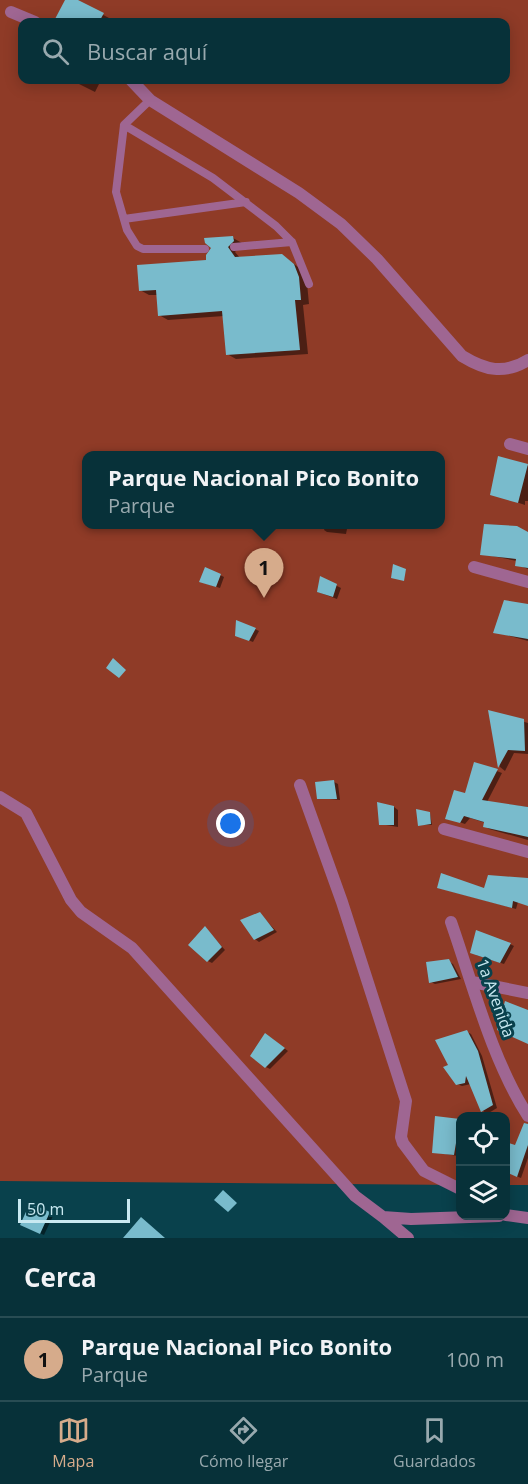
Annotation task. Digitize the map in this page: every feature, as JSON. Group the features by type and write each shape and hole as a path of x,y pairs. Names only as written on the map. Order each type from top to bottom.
{"street":[{"path":"11,12 25,18"},
{"path":"135,84 150,100 299,192 341,224 377,259 462,356 480,367 498,370 514,368 528,360"},
{"path":"510,444 528,449"},
{"path":"474,567 528,582"},
{"path":"300,785 342,902 406,1101 401,1137 403,1143 424,1171 456,1188"},
{"path":"0,797 26,813 76,906 132,948 355,1196 408,1238"},
{"path":"444,830 528,852"},
{"name":"1a Avenida","path":"451,922 487,1024 519,1102 528,1116"},
{"path":"472,982 528,993"},
{"path":"383,1217 423,1219 456,1217"}],"lane":[{"path":"150,100 124,125 116,192 124,219 137,246 143,249 205,249"},
{"path":"124,125 213,178 246,202 292,242 309,284"},
{"path":"124,219 246,202"},
{"path":"234,247 292,242"}],"shaded area":[{"path":"0,0 528,0 528,1185 510,1185 510,1112 456,1112 456,1185 0,1181"}],"building":[{"path":"65,0 78,0 104,13 101,18 56,18"},
{"path":"233,236 234,241 228,247 235,257 282,254 294,264 299,277 301,300 295,300 300,350 226,355 222,311 158,316 156,290 139,291 137,265 206,260 206,255 211,248 205,243 204,238"},
{"path":"498,456 528,464 518,503 490,495"},
{"path":"484,524 517,526 528,532 528,568 515,566 516,559 480,555"},
{"path":"393,564 406,569 404,581 391,578"},
{"path":"205,567 221,574 216,587 199,582"},
{"path":"320,576 337,584 333,597 317,592"},
{"path":"504,600 528,604 528,639 493,633"},
{"path":"236,620 256,628 249,641 235,636"},
{"path":"113,658 126,670 119,678 106,668"},
{"path":"488,710 524,719 525,751 508,750 498,768"},
{"path":"474,762 498,769 482,800 528,807 528,837 483,827 484,822 464,816 460,823 445,819 454,790 465,793"},
{"path":"334,780 337,799 317,799 315,782"},
{"path":"377,802 394,806 394,825 379,825"},
{"path":"416,809 430,812 431,824 418,826"},
{"path":"441,873 484,888 488,875 528,878 528,906 513,901 512,908 437,888"},
{"path":"260,912 274,930 254,940 240,920"},
{"path":"205,926 222,947 207,962 188,945"},
{"path":"476,930 511,943 500,963 470,953"},
{"path":"449,959 458,977 429,983 426,962"},
{"path":"505,1001 528,1010 528,1044 497,1030"},
{"path":"467,1030 478,1051 493,1105 481,1112 466,1076 465,1083 456,1085 443,1067 448,1065 435,1040"},
{"path":"265,1033 285,1048 265,1068 250,1056"},
{"path":"435,1116 456,1119 454,1155 432,1153"},
{"path":"524,1123 528,1124 528,1145 517,1177 510,1174 510,1143 515,1145"},
{"path":"223,1190 237,1203 228,1212 214,1200"},
{"path":"30,1203 50,1212 40,1234 20,1225"},
{"path":"141,1217 165,1238 123,1238"}],"place":[{"name":"Parque Nacional Pico Bonito","path":"264,598"}]}
